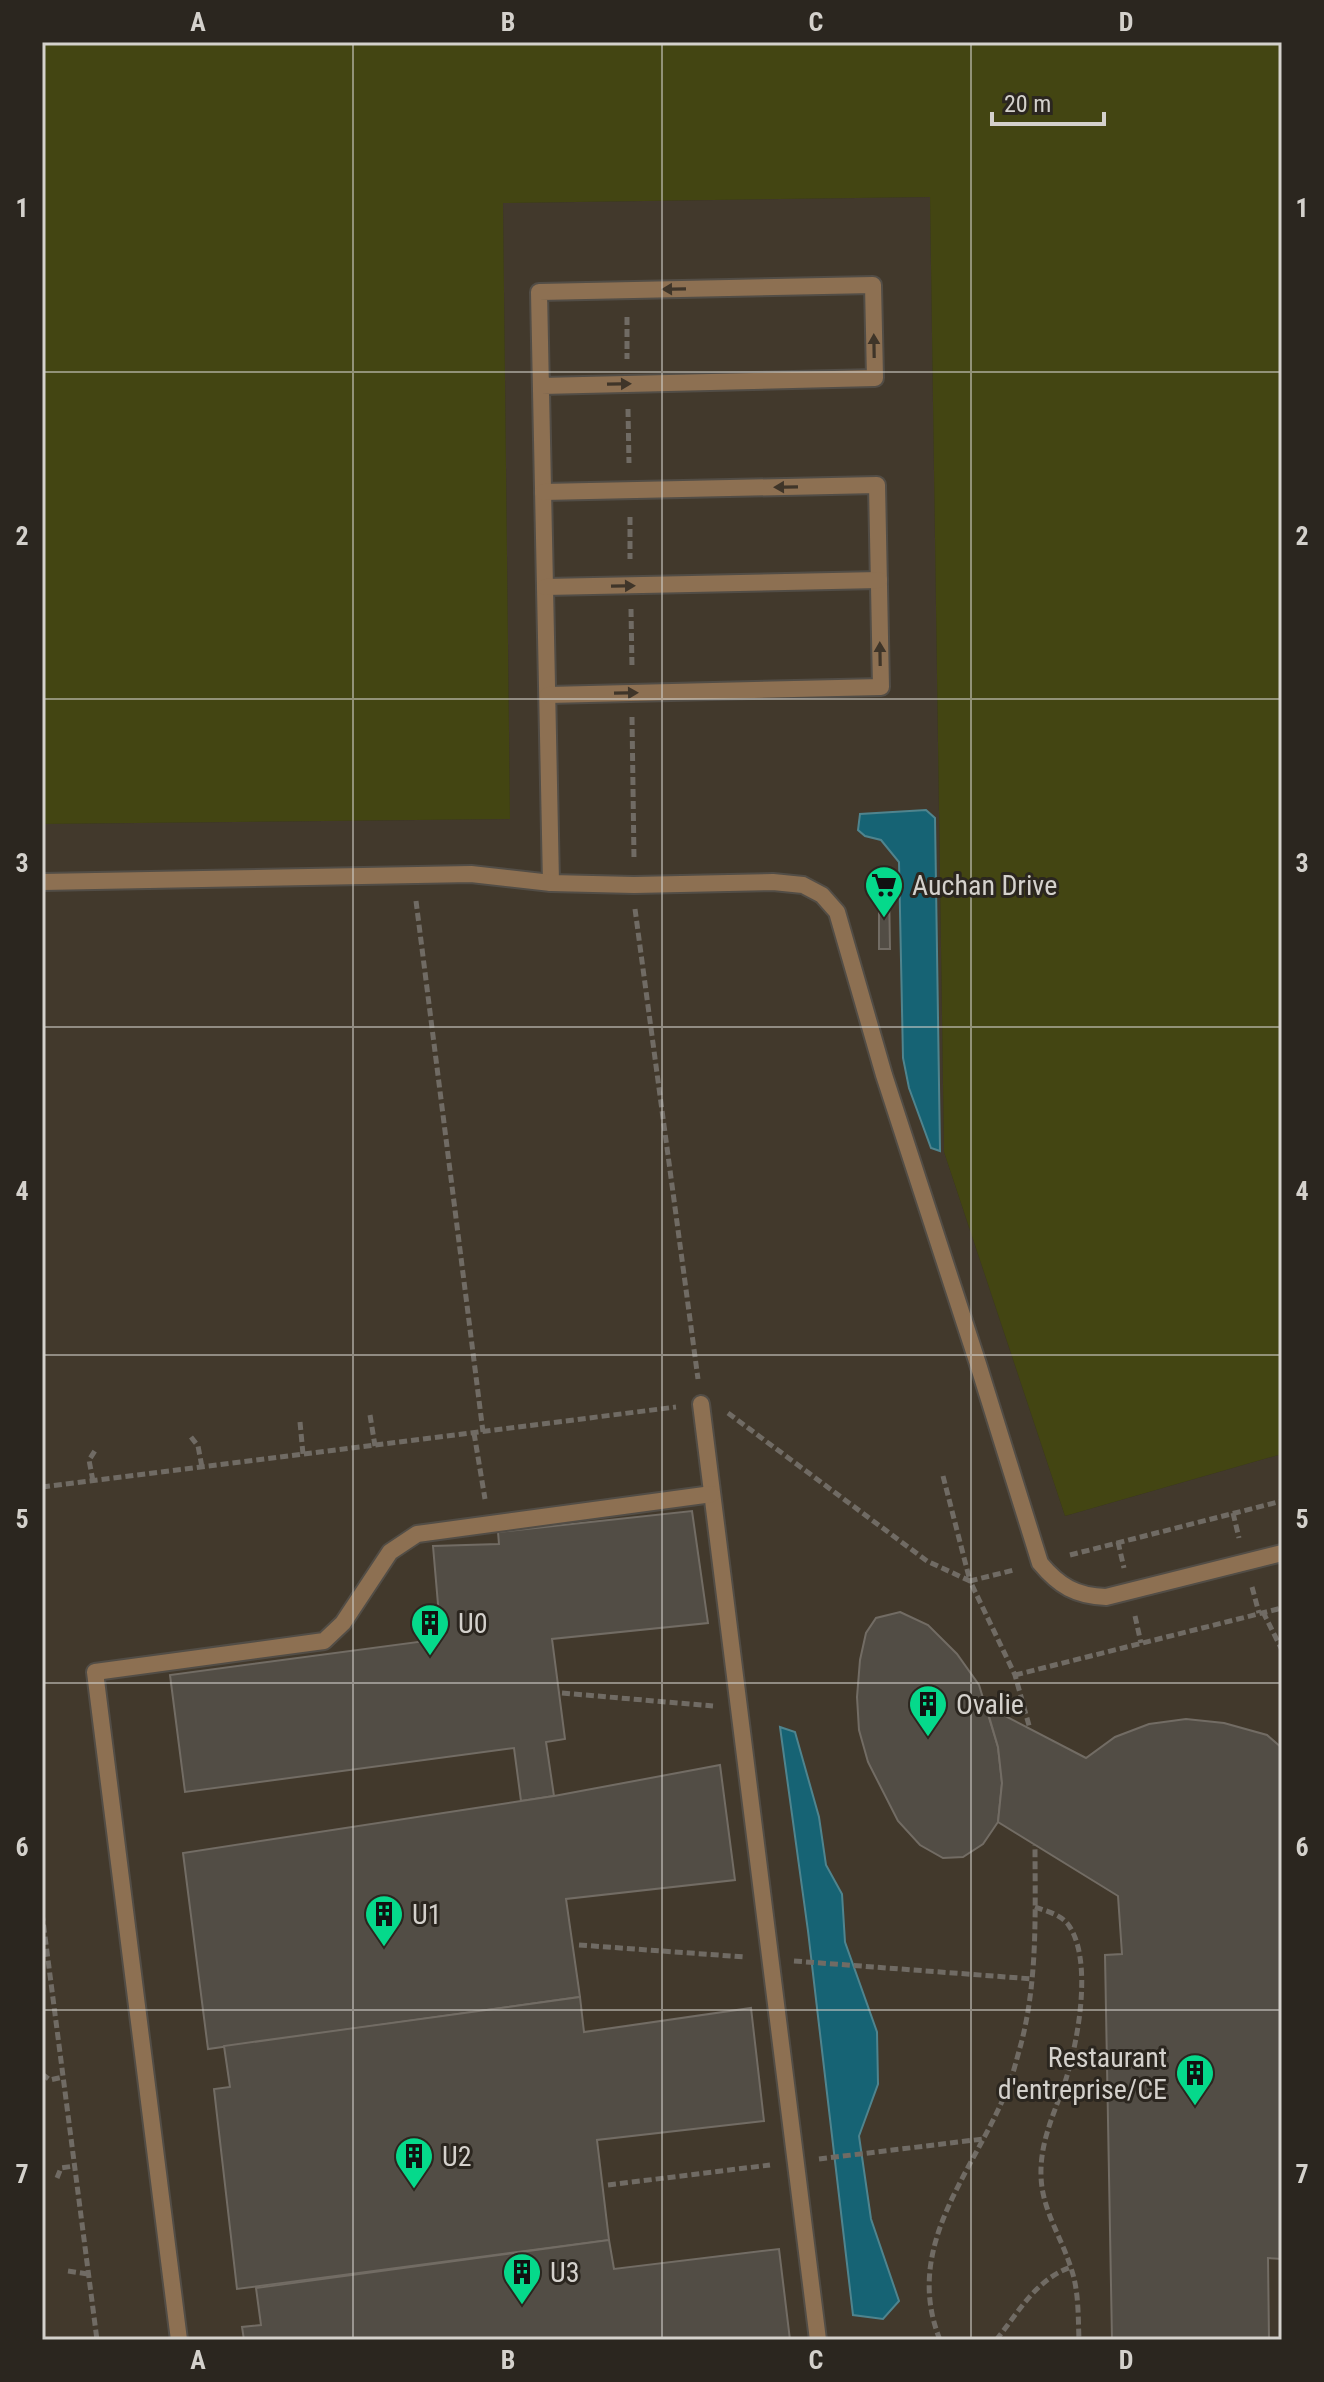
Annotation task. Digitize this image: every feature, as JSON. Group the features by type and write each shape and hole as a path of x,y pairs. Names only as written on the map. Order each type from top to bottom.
{"lane":[{"path":"541,386 875,378 873,285 539,292 551,883"},
{"path":"543,492 877,485 881,687 548,695"},
{"path":"545,587 879,580"},
{"path":"42,882 471,874 551,883 773,882 803,885 822,895 837,912 884,1075 1040,1563 1066,1589 1087,1596 1106,1597 1282,1553"},
{"path":"701,1404 818,2340"},
{"path":"179,2340 95,1672 324,1641 343,1623 390,1552 417,1534 712,1494"}],"path":[{"path":"627,290 635,918 701,1404"},
{"path":"413,877 483,1432"},
{"path":"370,1415 375,1446"},
{"path":"300,1422 303,1454"},
{"path":"474,1433 478,1455"},
{"path":"191,1437 198,1446 202,1467"},
{"path":"93,1481 89,1460 96,1449"},
{"path":"943,1476 970,1581 1282,1501"},
{"path":"1015,1675 1282,1608"},
{"path":"1263,1612 1282,1650"},
{"path":"562,1693 739,1708"},
{"path":"940,2340 932,2320 929,2284 932,2255 944,2212 1005,2095 1021,2041 1033,1979 1035,1845"},
{"path":"1035,1907 1066,1921 1077,1941 1081,1974 1080,2012 1072,2055 1064,2087 1049,2121 1041,2164 1046,2210 1071,2267 1077,2294 1079,2340"},
{"path":"42,1913 45,1968 63,2077 97,2340"},
{"path":"579,1945 1033,1979"},
{"path":"42,2074 50,2080 63,2077"},
{"path":"57,2178 61,2168 74,2166"},
{"path":"996,2340 1045,2280 1071,2267"},
{"path":"68,2271 88,2274"}],"shaded area":[{"path":"42,42 1282,42 1282,1454 1065,1516 944,1152 930,197 503,203 510,819 42,824"},
{"path":"930,197 944,1152 1065,1516 1282,1454 1282,2340 42,2340 42,824 510,819 503,203"}],"water":[{"path":"926,810 935,818 940,1151 931,1148 909,1088 903,1058 899,862 881,840 865,836 858,830 860,814"},
{"path":"780,1727 795,1732 819,1817 826,1865 842,1894 845,1942 877,2032 878,2084 859,2136 871,2219 899,2301 883,2319 853,2315 808,1931"}],"building":[{"name":"Auchan Drive","path":"879,889 889,889 890,949 879,949"},
{"name":"U0","path":"692,1511 708,1623 552,1639 565,1739 546,1742 554,1796 521,1801 514,1748 185,1792 170,1675 441,1639 433,1546 499,1544 498,1532"},
{"name":"Ovalie","path":"900,1612 928,1625 957,1654 979,1685 998,1747 1002,1783 998,1822 983,1844 963,1857 943,1858 920,1845 898,1821 868,1762 859,1730 857,1697 866,1633 876,1618"},
{"name":"Restaurant d'entreprise/CE","path":"986,1706 1086,1758 1115,1737 1149,1724 1186,1719 1224,1723 1267,1735 1282,1748 1282,2259 1268,2258 1269,2340 1112,2340 1105,1955 1122,1954 1118,1896 998,1822 1002,1783 998,1747"},
{"name":"U1","path":"720,1765 735,1880 566,1899 580,1997 208,2049 183,1853 554,1796"},
{"name":"U2","path":"580,1997 584,2032 751,2008 764,2121 597,2140 609,2240 237,2289 214,2089 230,2087 224,2046"},
{"name":"U3","path":"609,2240 614,2269 779,2249 790,2340 244,2340 242,2327 261,2325 256,2288"}],"place":[{"name":"Auchan Drive","path":"884,919"},
{"name":"U0","path":"430,1657"},
{"name":"Ovalie","path":"928,1738"},
{"name":"U1","path":"384,1948"},
{"name":"Restaurant d'entreprise/CE","path":"1195,2107"},
{"name":"U2","path":"414,2190"},
{"name":"U3","path":"522,2306"}]}
